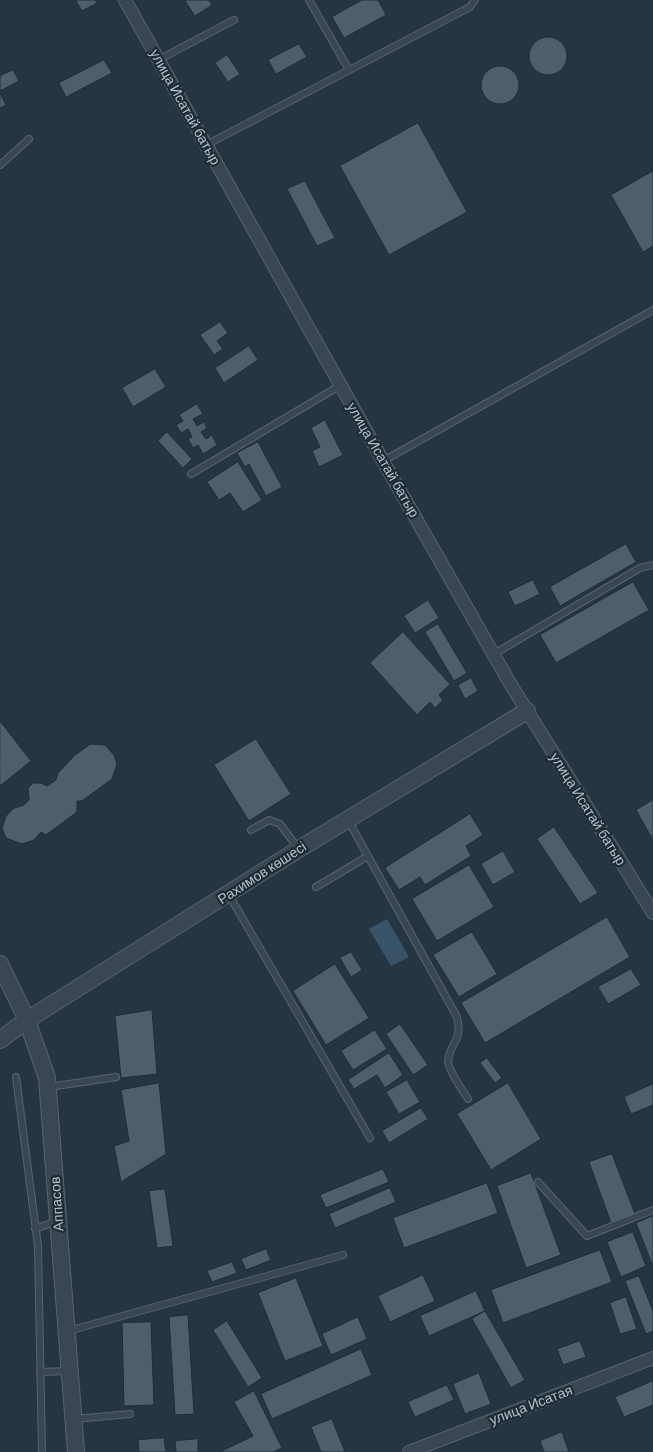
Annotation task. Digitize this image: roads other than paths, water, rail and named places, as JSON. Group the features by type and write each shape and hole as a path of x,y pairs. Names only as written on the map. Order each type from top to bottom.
{"street":[{"name":"улица Исатай батыр","path":"125,0 340,385 494,654 527,711 653,913"},
{"name":"Рахимов көшесі","path":"0,1040 27,1020 299,848 527,711"},
{"name":"Аппасов","path":"0,964 27,1020 47,1078 76,1452"},
{"name":"улица Исатая","path":"408,1452 653,1358"}],"lane":[{"path":"309,0 350,70"},
{"path":"206,145 470,7 475,0"},
{"path":"158,60 234,20"},
{"path":"0,165 29,139"},
{"path":"383,461 653,310"},
{"path":"191,474 340,385"},
{"path":"494,654 640,568 653,565"},
{"path":"347,819 457,1017 460,1032 448,1060 449,1067 468,1099"},
{"path":"251,830 269,820 280,824 299,848"},
{"path":"316,888 368,856"},
{"path":"228,894 370,1138"},
{"path":"16,1077 36,1229 42,1452"},
{"path":"48,1087 116,1077"},
{"path":"538,1182 587,1236 653,1210"},
{"path":"36,1229 58,1220"},
{"path":"67,1331 344,1255"},
{"path":"40,1372 70,1371"},
{"path":"74,1419 130,1414"}],"water":[{"path":"387,919 409,957 391,966 369,929"}]}
